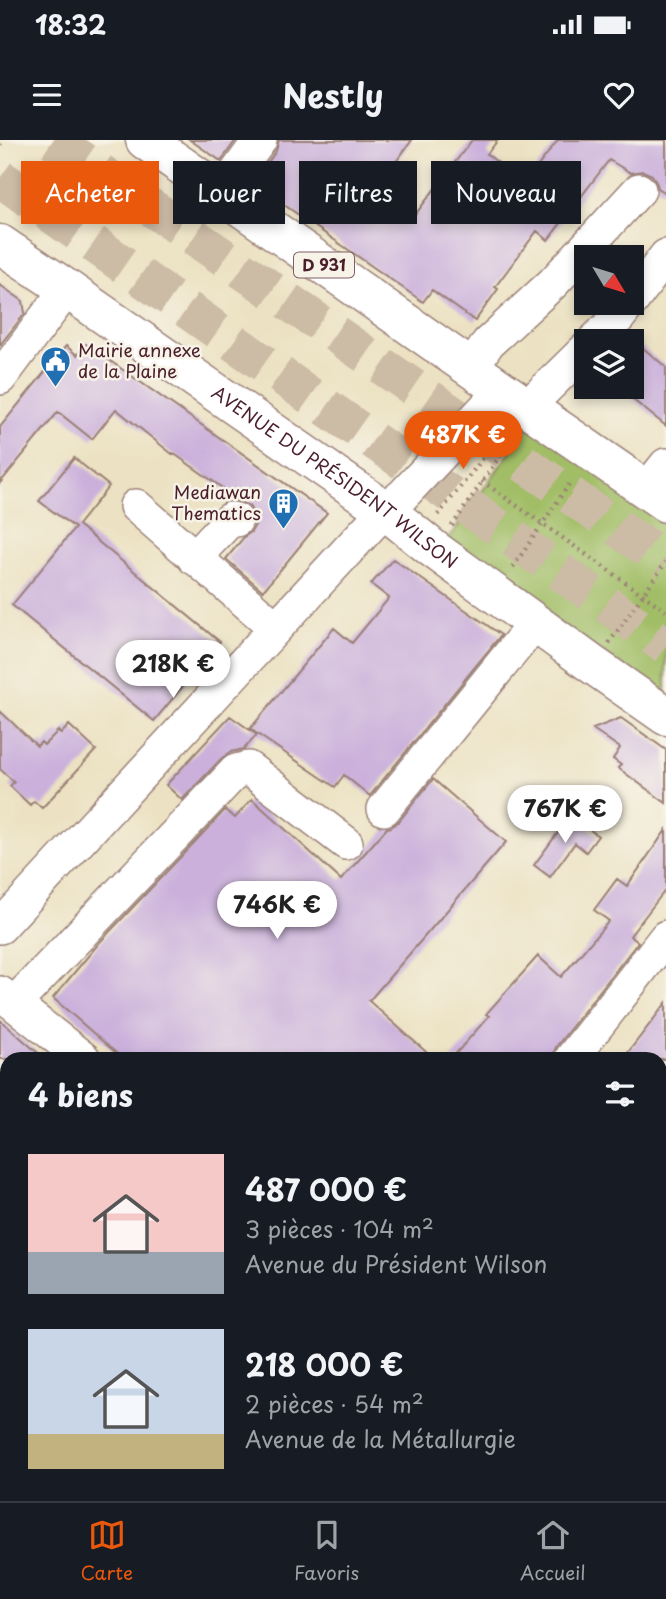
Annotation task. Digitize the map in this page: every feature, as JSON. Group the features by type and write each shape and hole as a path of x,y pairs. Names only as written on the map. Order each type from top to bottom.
{"main road":[{"name":"D 931","path":"145,140 175,161"},
{"name":"D 931","path":"264,224 471,369 512,417 660,485"},
{"name":"AVENUE DU PRÉSIDENT WILSON","path":"0,244 385,510 432,548 666,716"}],"street":[{"path":"245,161 260,140"},
{"path":"471,369 488,344 553,283 639,190"},
{"path":"644,285 666,256"},
{"path":"0,378 67,289"},
{"path":"606,329 621,315"},
{"path":"0,927 385,510 512,417 574,360"},
{"path":"136,506 276,628"},
{"path":"194,558 228,522 236,520"},
{"path":"384,809 536,622"},
{"path":"75,1052 7,998 236,771 248,768 346,842"},
{"path":"576,1052 666,937"}],"path":[{"path":"451,526 482,481 512,417"},
{"path":"437,517 512,417"},
{"path":"513,567 572,480"},
{"path":"482,481 666,611"},
{"path":"604,649 666,562"}],"green space":[{"path":"530,423 666,520 666,697 445,544"}],"building":[{"path":"190,140 236,140 221,161"},
{"path":"279,140 412,140 397,161 299,161 299,215 285,205 285,161 269,161 276,151"},
{"path":"472,140 498,140 487,154 496,161 456,161"},
{"path":"558,140 666,140 666,193 658,188 652,175 643,171 631,173 609,160 581,197 581,161 542,161"},
{"path":"431,194 431,224 560,224 548,240 537,231 495,287 498,289 475,321 432,290 423,302 312,224 417,224 417,212"},
{"path":"0,285 23,301 25,313 0,345"},
{"path":"86,344 327,513 263,591 226,559 251,532 258,520 249,506 235,500 228,492 172,454 116,409 92,439 58,412 0,483 0,427 66,346 77,355"},
{"path":"644,349 666,367 666,426 632,399 644,399"},
{"path":"74,458 109,486 78,525 220,642 154,721 12,605 75,528 39,501"},
{"path":"393,559 501,635 370,796 344,775 335,787 250,729 334,628 352,643 389,598 371,584"},
{"path":"0,711 37,746 41,742 44,745 58,731 61,734 69,725 96,750 42,808 34,801 30,805 10,786 14,782 0,769"},
{"path":"230,716 257,735 244,749 231,752 222,758 182,800 166,785"},
{"path":"621,718 666,750 666,803 618,768 621,765 613,759 620,748 593,729"},
{"path":"433,779 506,842 369,1001 426,1052 115,1052 53,998 99,943 225,810 235,818 252,799 341,880 387,828 399,821"},
{"path":"571,815 598,836 586,852 575,843 550,877 534,865"},
{"path":"666,830 666,889 630,936 638,942 554,1052 457,1052 489,1016 486,1014 538,956 561,977 609,921 594,910 617,879 627,886"},
{"path":"666,1003 666,1052 628,1052"},
{"path":"0,1020 37,1052 0,1052"}],"tunnel":[{"path":"53,140 666,561"},
{"path":"0,178 666,646"}],"place":[{"name":"Mairie annexe de la Plaine","path":"55,388"},
{"name":"Mediawan Thematics","path":"284,530"}]}
